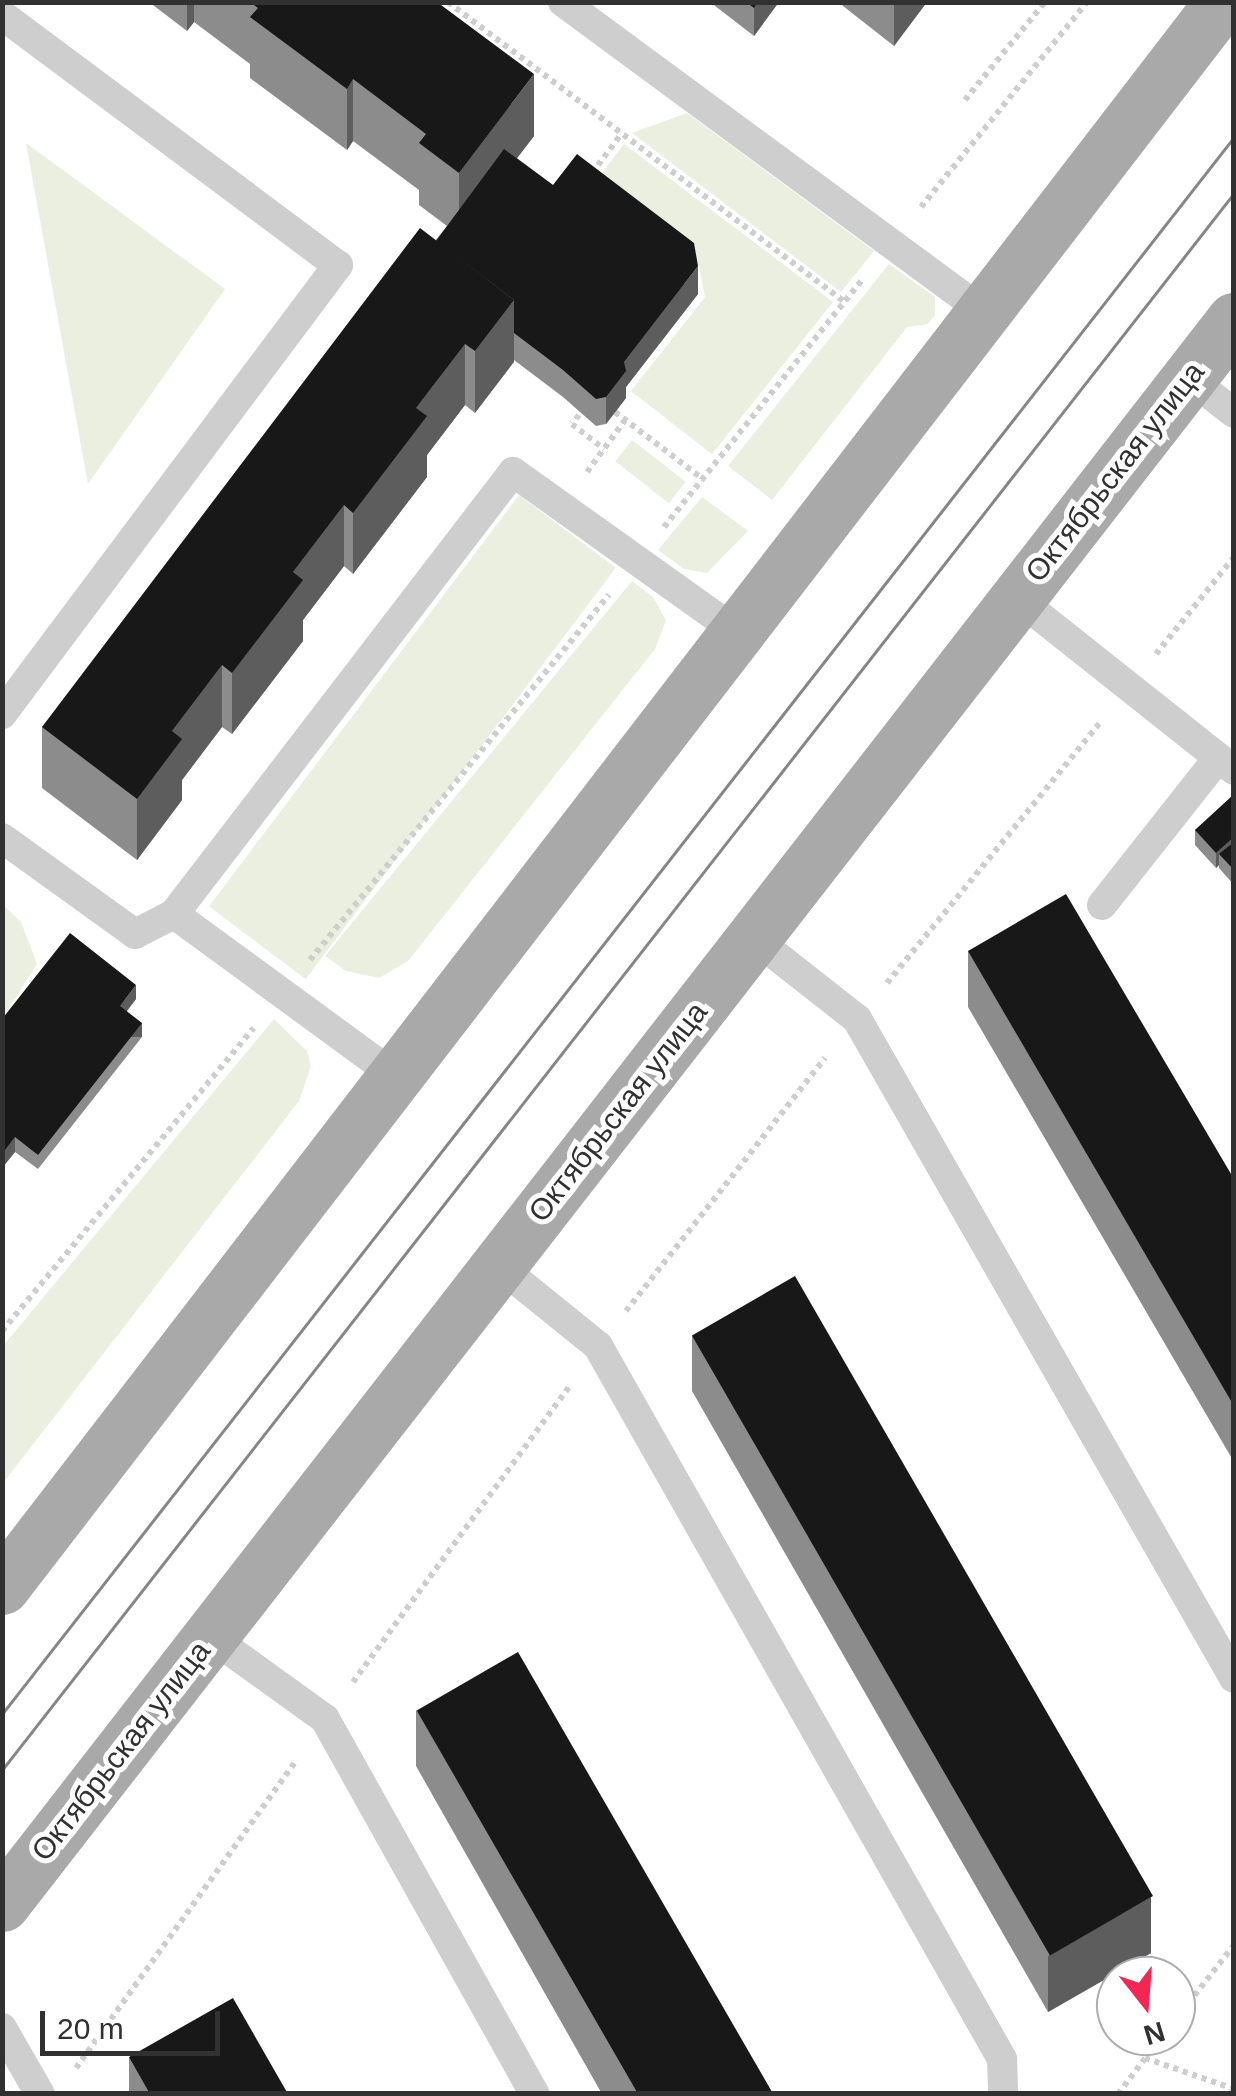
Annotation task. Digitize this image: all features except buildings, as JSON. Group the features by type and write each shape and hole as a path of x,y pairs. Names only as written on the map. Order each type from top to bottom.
{"main road":[{"path":"2,1587 1222,2"},
{"name":"Октябрьская улица","path":"2,1904 1234,320"}],"lane":[{"path":"563,2 984,312"},
{"path":"2,15 338,265 2,714"},
{"path":"1189,378 1234,413"},
{"path":"2,838 135,934 174,914 513,472 737,632"},
{"path":"1017,598 1226,764 1102,905"},
{"path":"174,914 394,1074"},
{"path":"754,938 857,1019 1234,1678"},
{"path":"498,1265 598,1346 1002,2059 1002,2094"},
{"path":"210,1636 325,1719 535,2094"},
{"path":"2,2028 40,2094"}],"path":[{"path":"448,2 845,302"},
{"path":"965,100 1045,2"},
{"path":"2,1331 637,561 1087,2"},
{"path":"582,186 622,133"},
{"path":"614,412 703,479"},
{"path":"579,414 572,424 604,449"},
{"path":"562,506 625,420"},
{"path":"1196,1993 1234,1945"},
{"path":"1118,2094 1145,2058 1234,2089"}],"green space":[{"path":"687,113 874,251 841,292 632,133"},
{"path":"26,143 225,289 88,484"},
{"path":"624,144 833,302 712,454 631,391 705,297 699,267 592,186"},
{"path":"889,264 935,297 935,315 928,324 907,327 772,500 728,466"},
{"path":"632,440 686,482 669,503 615,461"},
{"path":"519,495 616,568 306,979 209,906"},
{"path":"702,497 748,531 707,573 684,569 658,550"},
{"path":"632,581 653,597 666,620 655,649 408,961 379,978 346,971 325,956"},
{"path":"3,905 21,922 37,964 3,1017"},
{"path":"274,1019 307,1051 311,1066 299,1101 3,1483 3,1346"}],"tram line":[{"path":"2,1714 1234,137"},
{"path":"2,1770 1234,193"}]}
